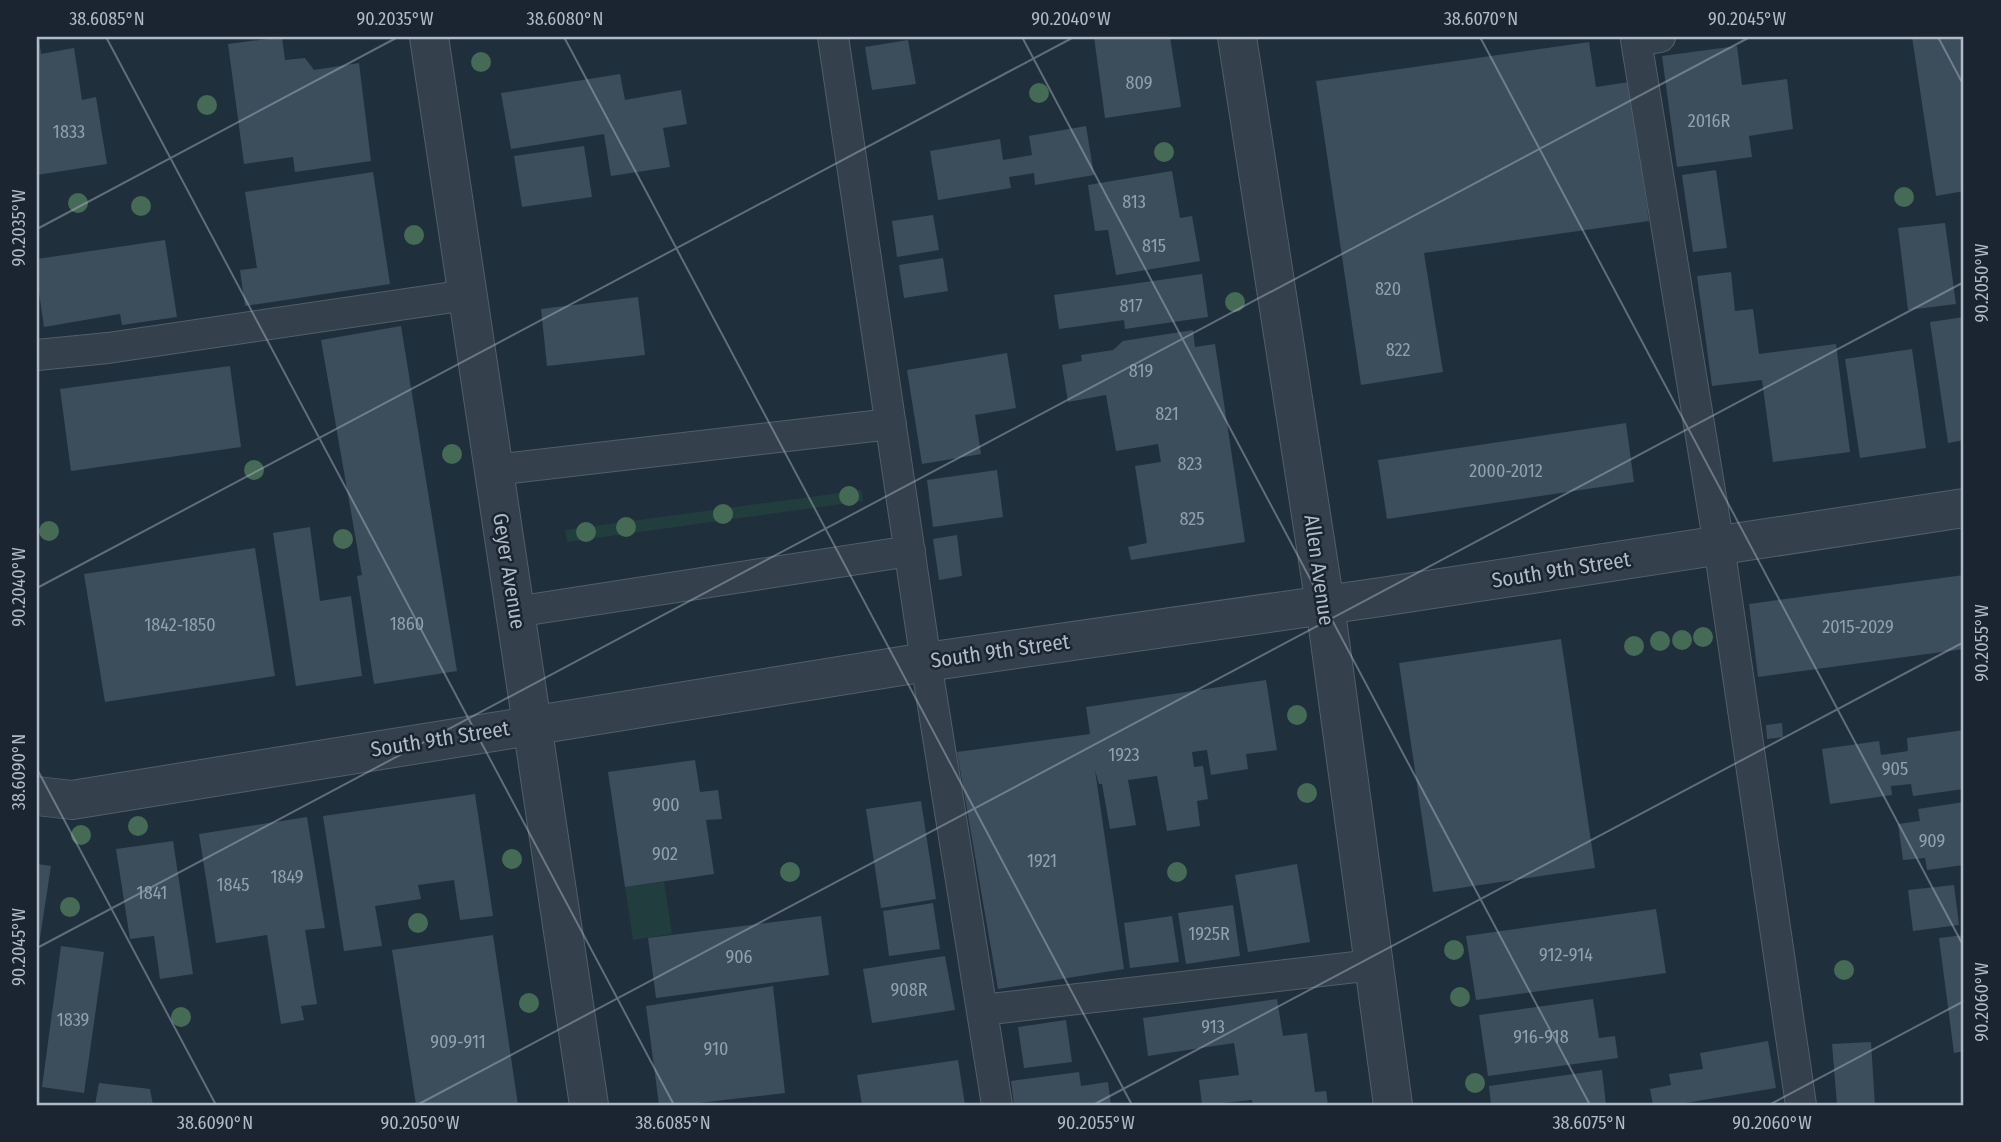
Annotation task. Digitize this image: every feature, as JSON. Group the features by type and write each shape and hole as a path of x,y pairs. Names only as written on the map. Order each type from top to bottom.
{"street":[{"name":"Geyer Avenue","path":"429,37 589,1105"},
{"name":"Allen Avenue","path":"1237,37 1325,605 1393,1105"},
{"name":"South 9th Street","path":"37,796 72,800 926,662 1325,605 1964,508"}],"lane":[{"path":"833,37 926,662 998,1105"},
{"path":"1660,37 1636,40 1720,546 1801,1105"},
{"path":"37,355 108,348 467,295"},
{"path":"494,470 891,424"},
{"path":"515,612 910,551"},
{"path":"982,1010 1373,965"}],"green space":[{"path":"861,490 863,501 567,542 565,530"},
{"path":"664,882 672,934 633,940 625,887"}],"building":[{"path":"37,37 41,54 74,48 82,100 96,97 107,164 37,175"},
{"path":"282,37 285,60 305,58 314,70 359,63 371,161 295,172 293,157 244,164 228,44"},
{"path":"1094,37 1170,37 1181,107 1105,118"},
{"path":"1912,37 1964,37 1964,191 1936,196"},
{"path":"908,40 916,84 872,90 865,47"},
{"path":"1589,42 1596,87 1629,82 1649,221 1424,253 1443,372 1361,385 1316,81"},
{"path":"1737,46 1742,85 1787,79 1793,129 1749,136 1752,157 1677,167 1662,56"},
{"path":"620,74 625,100 681,90 687,124 663,128 670,167 611,176 604,134 511,149 501,93"},
{"path":"1086,126 1094,175 1035,185 1034,173 1009,177 1011,188 938,200 930,151 1000,139 1003,160 1032,155 1029,136"},
{"path":"584,146 592,197 522,207 514,156"},
{"path":"1716,170 1727,248 1693,252 1682,175"},
{"path":"1172,171 1180,218 1192,216 1200,261 1116,275 1108,230 1095,231 1088,185"},
{"path":"373,172 390,284 245,306 240,270 257,268 245,192"},
{"path":"933,215 939,250 897,257 892,221"},
{"path":"1945,223 1956,304 1908,310 1898,228"},
{"path":"165,240 177,317 122,325 120,314 44,327 37,259"},
{"path":"943,258 948,291 904,298 899,265"},
{"path":"1731,272 1735,311 1753,309 1759,354 1836,344 1850,452 1773,462 1762,380 1712,386 1697,276"},
{"path":"1202,274 1208,317 1125,329 1124,320 1059,329 1054,295"},
{"path":"638,297 645,355 547,366 541,309"},
{"path":"1964,317 1964,440 1948,443 1930,322"},
{"path":"401,326 457,671 374,684 357,576 362,575 321,340"},
{"path":"1193,330 1195,347 1215,344 1245,542 1131,560 1128,547 1147,543 1135,466 1161,462 1158,444 1116,451 1106,395 1068,402 1062,365 1082,361 1081,355 1113,350 1123,341"},
{"path":"1912,349 1926,448 1860,458 1845,359"},
{"path":"1007,353 1016,408 975,415 981,454 922,464 907,370"},
{"path":"230,366 241,447 71,471 60,389"},
{"path":"1626,423 1634,482 1387,519 1378,460"},
{"path":"997,470 1003,517 933,527 927,480"},
{"path":"310,527 320,601 351,596 362,676 296,686 273,533"},
{"path":"957,535 962,576 939,580 933,539"},
{"path":"255,548 275,676 105,702 84,574"},
{"path":"1964,575 1964,649 1758,677 1749,604"},
{"path":"1561,639 1595,868 1433,892 1399,663"},
{"path":"1266,680 1277,750 1246,754 1248,769 1211,775 1207,750 1192,752 1194,767 1203,766 1208,799 1197,801 1200,826 1167,831 1157,776 1128,780 1136,825 1110,829 1102,784 1099,784 1095,770 1124,969 998,989 957,752 1090,734 1086,707"},
{"path":"1782,723 1783,737 1767,739 1766,725"},
{"path":"1964,730 1964,789 1913,796 1911,784 1891,786 1892,795 1830,804 1822,749 1879,741 1881,755 1908,751 1907,738"},
{"path":"695,760 700,792 718,790 722,819 706,820 714,874 625,887 608,772"},
{"path":"475,794 493,916 460,920 454,880 418,885 421,899 375,906 382,946 344,951 323,816"},
{"path":"921,801 936,899 881,908 866,809"},
{"path":"1964,802 1964,865 1927,870 1925,858 1903,860 1898,824 1920,821 1918,809"},
{"path":"307,817 325,928 305,930 317,1004 301,1006 304,1020 281,1024 267,935 216,943 199,834"},
{"path":"173,841 193,974 160,979 154,936 130,939 116,849"},
{"path":"37,864 51,866 38,951 37,951"},
{"path":"1297,864 1310,942 1248,952 1235,875"},
{"path":"1954,885 1959,925 1913,931 1908,890"},
{"path":"933,903 940,949 889,956 883,911"},
{"path":"1233,905 1240,956 1186,964 1178,913"},
{"path":"1656,909 1666,973 1476,1000 1466,936"},
{"path":"821,916 829,975 656,998 648,938"},
{"path":"1172,916 1179,962 1130,968 1124,923"},
{"path":"493,935 518,1105 416,1105 392,950"},
{"path":"1964,935 1964,1051 1954,1053 1939,938"},
{"path":"61,946 104,952 84,1093 42,1087"},
{"path":"945,956 955,1010 872,1023 863,969"},
{"path":"773,986 785,1093 659,1105 646,1006"},
{"path":"1277,999 1283,1036 1307,1033 1315,1092 1326,1091 1328,1105 1253,1105 1252,1100 1202,1105 1199,1080 1239,1075 1234,1043 1148,1056 1143,1018"},
{"path":"1593,999 1599,1038 1615,1036 1618,1058 1488,1076 1479,1015"},
{"path":"1066,1020 1072,1062 1024,1068 1018,1027"},
{"path":"1768,1041 1776,1088 1673,1105 1653,1105 1650,1089 1671,1085 1669,1074 1703,1069 1700,1053"},
{"path":"1871,1042 1875,1105 1837,1105 1832,1044"},
{"path":"958,1060 965,1105 862,1105 857,1075"},
{"path":"1602,1070 1606,1105 1491,1105 1489,1086"},
{"path":"1079,1072 1081,1086 1108,1082 1111,1105 1014,1105 1011,1081"},
{"path":"99,1083 150,1089 153,1105 95,1105"}]}
